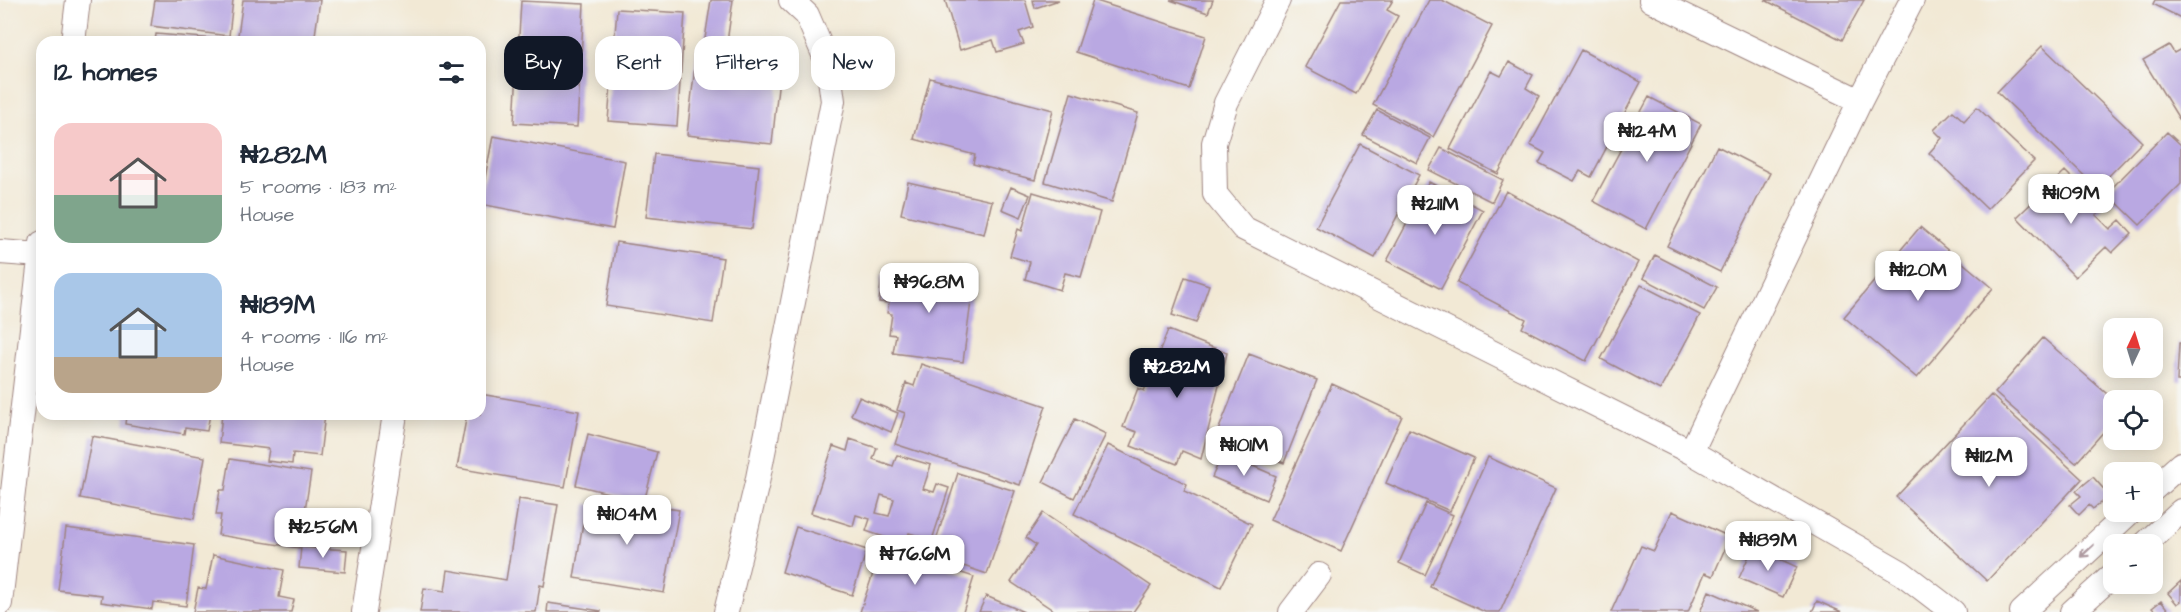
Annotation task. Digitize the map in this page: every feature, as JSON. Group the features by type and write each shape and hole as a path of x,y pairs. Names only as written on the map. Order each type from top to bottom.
{"street":[{"path":"74,36 78,0"},
{"path":"726,612 760,472 833,100 828,64 807,15 791,0"},
{"path":"1278,0 1226,104 1214,143 1215,194 1243,228 1691,452 1902,573 1953,612"},
{"path":"1651,0 1860,101"},
{"path":"1691,452 1860,101 1912,0"},
{"path":"0,252 36,249"},
{"path":"0,603 36,292"},
{"path":"364,612 394,420"},
{"path":"2163,480 2181,464"},
{"path":"2156,534 2181,511"},
{"path":"2022,612 2119,522"},
{"path":"1291,612 1319,575"},
{"path":"2072,612 2103,584"}],"building":[{"path":"155,0 233,0 229,36 151,26"},
{"path":"243,0 320,0 315,36 238,36"},
{"path":"711,0 733,0 728,36 705,36"},
{"path":"945,0 1025,0 1033,27 1019,32 1024,44 997,52 993,40 960,50"},
{"path":"1033,0 1059,0 1035,8"},
{"path":"1093,0 1206,36 1189,89 1076,52"},
{"path":"1170,0 1213,0 1208,13"},
{"path":"1341,0 1393,0 1387,10 1398,16 1356,94 1305,67"},
{"path":"1429,0 1442,0 1492,26 1433,137 1373,105"},
{"path":"1765,0 1864,0 1842,40"},
{"path":"2155,0 2181,0 2181,18 2153,4"},
{"path":"521,1 584,4 582,36 519,36"},
{"path":"617,9 685,13 682,55 682,36 615,36"},
{"path":"156,34 180,36 156,36"},
{"path":"2169,45 2174,53 2181,49 2181,122 2143,60"},
{"path":"2042,46 2142,142 2097,188 1997,92"},
{"path":"1581,50 1641,82 1591,177 1580,171 1574,181 1539,163 1545,153 1530,145"},
{"path":"1509,62 1533,75 1526,88 1539,96 1498,174 1450,149 1491,71 1501,76"},
{"path":"694,75 694,90 778,90 772,144 687,135"},
{"path":"930,78 1053,110 1035,180 973,164 975,155 914,139"},
{"path":"516,90 579,90 577,127 514,123"},
{"path":"610,90 680,90 677,126 608,121"},
{"path":"1071,93 1138,113 1112,202 1045,182"},
{"path":"1649,97 1701,124 1646,229 1593,201"},
{"path":"1977,107 2034,161 1987,209 1929,153 1942,138 1934,130 1953,111 1964,121"},
{"path":"1377,110 1430,138 1417,163 1363,135"},
{"path":"2167,132 2181,145 2181,184 2140,225 2107,193"},
{"path":"493,136 625,161 613,229 486,205 486,173"},
{"path":"1360,144 1419,175 1375,258 1316,227"},
{"path":"1717,146 1770,173 1720,272 1667,246"},
{"path":"1441,148 1503,180 1492,202 1429,170"},
{"path":"654,154 759,166 752,229 646,217"},
{"path":"2065,171 2076,182 2072,187 2081,197 2086,192 2102,209 2096,215 2110,229 2120,220 2132,233 2112,253 2106,247 2075,277 2017,217"},
{"path":"908,182 992,201 984,234 901,214"},
{"path":"1429,182 1483,210 1441,289 1387,261"},
{"path":"1011,187 1030,195 1021,217 1002,209"},
{"path":"1506,191 1638,262 1586,361 1522,328 1526,319 1457,283"},
{"path":"1033,192 1100,212 1081,277 1065,273 1060,290 1025,279 1030,262 1010,256 1018,229 1022,231"},
{"path":"1920,227 1993,288 1917,378 1844,317"},
{"path":"616,242 723,258 713,323 606,306"},
{"path":"1655,255 1717,287 1704,310 1643,278"},
{"path":"904,270 974,279 963,362 893,353 896,335 889,334 892,314 887,313 889,303 879,302 882,275 903,278"},
{"path":"1185,277 1209,285 1196,323 1172,315"},
{"path":"1641,285 1700,315 1660,390 1601,359"},
{"path":"1168,330 1227,353 1201,459 1182,451 1177,464 1131,446 1137,432 1123,427 1138,388 1144,391"},
{"path":"2043,338 2103,390 2103,432 2076,463 1995,393"},
{"path":"2179,343 2181,343 2181,381 2177,381"},
{"path":"1249,354 1317,380 1284,463 1216,436"},
{"path":"921,364 1046,406 1020,485 895,444 905,413 897,410 906,383 914,386"},
{"path":"1332,384 1402,416 1341,551 1270,520"},
{"path":"486,395 579,411 565,487 457,468 466,420 486,420"},
{"path":"1991,395 2082,479 1987,581 1896,497"},
{"path":"859,397 898,413 891,432 851,415"},
{"path":"1075,419 1106,434 1074,498 1043,482"},
{"path":"126,420 209,420 207,431 185,428 184,434 125,424"},
{"path":"221,420 324,420 320,456 293,453 292,464 267,461 269,449 219,443"},
{"path":"1409,429 1474,458 1450,511 1386,483"},
{"path":"588,434 657,452 644,502 576,485"},
{"path":"92,436 205,457 194,519 80,498"},
{"path":"850,439 877,448 873,459 893,466 897,455 931,465 923,489 934,492 937,484 949,488 932,540 909,533 905,544 866,531 870,519 856,515 853,526 811,513 833,446 847,451","holes":["881,495 894,499 889,516 876,513"]},
{"path":"1108,445 1187,484 1184,491 1252,524 1221,587 1074,514"},
{"path":"1223,453 1276,476 1266,500 1212,477"},
{"path":"1488,457 1556,488 1500,612 1485,612 1430,587"},
{"path":"230,459 311,472 299,548 218,535 221,515 216,515 220,490 225,490"},
{"path":"958,473 1015,491 987,574 931,555"},
{"path":"2093,477 2103,488 2103,500 2093,509 2089,505 2079,515 2070,505 2081,496 2076,491"},
{"path":"519,499 558,505 544,586 540,585 536,612 420,612 424,588 445,591 448,570 506,580"},
{"path":"632,503 679,510 664,593 574,578 586,504 631,511"},
{"path":"1426,503 1453,515 1425,575 1399,563"},
{"path":"1672,511 1730,537 1713,576 1705,573 1688,612 1611,612 1641,546 1654,551"},
{"path":"1043,513 1151,586 1133,612 1056,612 1011,582 1036,545 1026,538"},
{"path":"796,527 867,550 852,595 782,572"},
{"path":"66,528 194,545 186,606 153,602 152,609 101,602 102,595 58,590"},
{"path":"301,547 347,550 345,572 299,568"},
{"path":"882,547 974,577 963,612 860,612"},
{"path":"1753,547 1797,567 1783,597 1739,578"},
{"path":"213,555 284,570 279,597 294,600 291,612 193,612 198,588 206,589"},
{"path":"2181,581 2181,601 2177,604 2168,593"},
{"path":"1709,591 1757,612 1700,612"},
{"path":"986,596 1024,612 979,612"},
{"path":"1817,601 1842,612 1812,612"},
{"path":"2161,601 2168,612 2156,612 2152,608"},
{"path":"548,603 601,611 601,612 547,612"}]}
